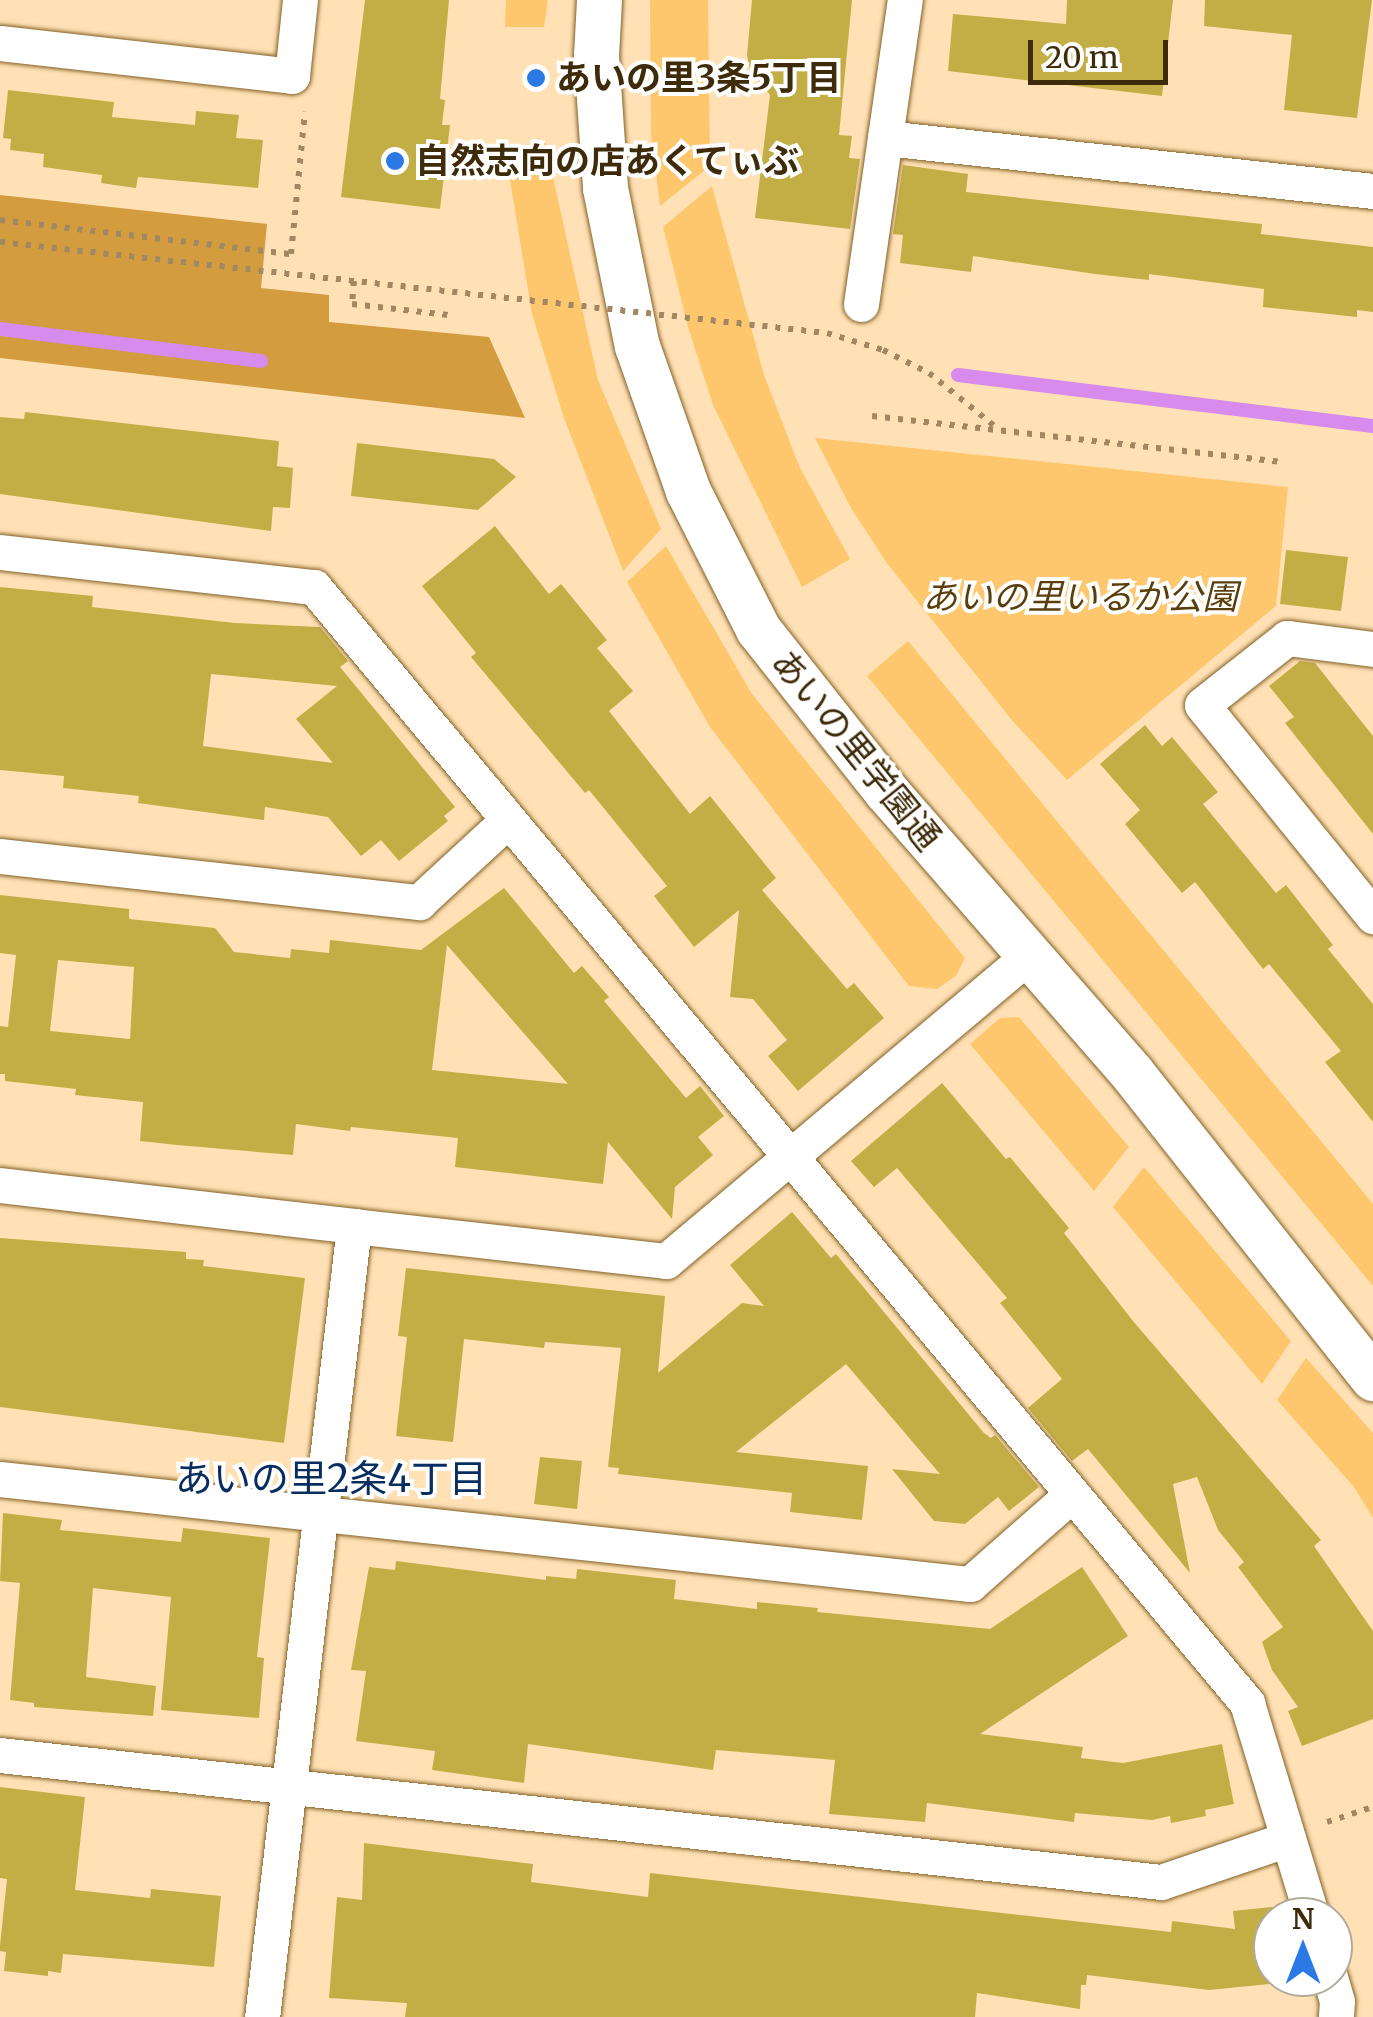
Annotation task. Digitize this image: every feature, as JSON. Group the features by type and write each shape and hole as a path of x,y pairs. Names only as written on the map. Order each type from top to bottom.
{"street":[{"path":"0,43 292,76 300,0"},
{"name":"あいの里学園通","path":"599,0 596,55 605,188 637,346 688,491 758,629 886,791 1132,1073 1373,1378"},
{"path":"861,304 904,0"},
{"path":"885,138 1373,191"},
{"path":"0,552 314,587 1248,1702 1306,1897"},
{"path":"1373,649 1287,638 1202,704 1373,916"},
{"path":"0,856 419,902 508,820"},
{"path":"0,1184 666,1261 1029,955"},
{"path":"262,2017 354,1226"},
{"path":"0,1479 970,1584 1072,1494"},
{"path":"0,1755 1161,1882 1288,1839"}],"path":[{"path":"0,220 290,254 306,106"},
{"path":"0,242 828,333 883,350 930,373 997,428"},
{"path":"354,281 352,304 448,315"},
{"path":"872,416 1284,462"},
{"path":"1325,1822 1373,1807"}],"green space":[{"path":"506,0 548,0 544,27 505,27"},
{"path":"650,0 708,0 710,166 660,206 651,133"},
{"path":"545,141 598,380 661,529 623,571 564,418 532,314 505,150"},
{"path":"712,186 764,375 800,468 850,559 802,587 713,405 663,227"},
{"name":"あいの里いるか公園","path":"815,438 1288,487 1276,606 1067,780 1011,719 886,562 851,508"},
{"path":"666,546 752,694 965,958 956,976 937,989 909,986 710,727 627,582"},
{"path":"908,641 1373,1204 1373,1286 867,676"},
{"path":"1019,1017 1129,1147 1094,1191 970,1044 1000,1018"},
{"path":"1144,1167 1291,1341 1262,1384 1113,1207"},
{"path":"1306,1358 1373,1433 1373,1518 1354,1487 1277,1400"}],"shaded area":[{"path":"0,195 267,224 261,288 329,295 329,322 489,337 525,418 0,358"}],"building":[{"path":"365,0 449,0 440,99 445,100 442,125 450,125 440,209 341,197"},
{"path":"752,0 852,0 839,135 852,136 849,158 860,159 850,229 755,218 770,95 750,69 747,55"},
{"path":"1067,0 1173,0 1162,96 948,71 953,14 1066,24"},
{"path":"1205,0 1372,0 1357,118 1284,110 1292,35 1204,26"},
{"path":"8,90 114,102 112,117 195,125 196,111 239,115 236,138 263,140 258,188 138,177 136,188 101,183 102,175 43,167 44,154 10,150 11,139 3,138"},
{"path":"903,165 968,174 966,192 1262,224 1261,234 1373,247 1373,312 1357,310 1357,317 1263,307 1264,289 1149,274 1149,280 973,256 971,272 900,263 903,235 893,234"},
{"path":"25,412 279,441 277,466 293,468 290,508 273,507 271,531 0,494 0,417 24,419"},
{"path":"357,443 494,459 516,477 478,510 351,496"},
{"path":"495,526 549,594 561,584 607,640 597,648 633,691 609,711 690,814 710,796 776,878 762,890 847,989 854,983 884,1018 798,1091 768,1056 787,1040 753,999 730,997 739,910 694,947 654,896 667,886 589,790 585,793 471,657 476,653 422,586"},
{"path":"1286,550 1348,557 1341,611 1280,604"},
{"path":"0,587 93,596 92,607 235,623 320,627 348,661 340,667 455,807 444,816 448,821 399,861 381,840 361,856 328,817 265,807 264,820 138,803 139,796 63,788 64,776 0,770","holes":["211,674 337,686 296,719 333,763 203,746"]},
{"path":"1300,661 1315,663 1373,736 1373,834 1285,723 1294,717 1269,686"},
{"path":"1145,725 1162,746 1172,737 1218,792 1203,804 1276,893 1286,885 1333,945 1328,949 1373,1004 1373,1122 1325,1062 1341,1051 1269,964 1263,969 1195,882 1182,893 1125,824 1140,810 1100,764"},
{"path":"504,888 574,973 582,966 609,997 604,1001 686,1098 700,1086 724,1116 698,1137 713,1155 675,1187 672,1219 608,1142 603,1184 455,1167 458,1138 351,1127 350,1131 296,1124 293,1155 140,1141 143,1102 75,1095 76,1089 5,1081 5,1074 0,1074 0,1026 8,1027 16,955 0,953 0,895 129,909 129,919 215,928 234,952 290,958 291,949 329,953 330,940 421,950","holes":["447,945 568,1084 432,1070","58,960 134,967 130,1039 50,1031"]},
{"path":"942,1083 1069,1228 1064,1233 1133,1321 1321,1540 1314,1546 1373,1631 1373,1719 1302,1746 1288,1711 1298,1707 1272,1670 1262,1642 1283,1627 1238,1567 1244,1562 1218,1530 1197,1477 1173,1484 1190,1573 1088,1449 1072,1461 1028,1408 1062,1379 1000,1303 1007,1298 897,1168 874,1187 851,1161"},
{"path":"792,1212 831,1258 836,1254 984,1433 991,1438 995,1435 1039,1487 1009,1511 998,1497 965,1524 934,1521 892,1469 940,1474 846,1364 736,1452 868,1466 862,1520 790,1512 792,1493 618,1474 619,1468 608,1467 621,1348 545,1342 544,1348 464,1339 453,1442 396,1436 407,1337 398,1336 406,1268 665,1296 658,1373 742,1303 764,1306 730,1265"},
{"path":"0,1238 186,1252 186,1259 204,1260 203,1266 305,1278 284,1443 0,1407"},
{"path":"540,1457 582,1461 577,1509 534,1504"},
{"path":"3,1513 62,1520 60,1530 181,1542 183,1528 270,1538 257,1657 264,1658 259,1718 161,1710 171,1597 93,1588 86,1677 156,1686 153,1716 34,1707 34,1703 10,1700 20,1583 0,1581"},
{"path":"396,1561 546,1580 546,1576 576,1579 577,1569 676,1580 674,1599 757,1609 757,1602 818,1608 817,1612 990,1629 1082,1567 1128,1636 980,1734 1083,1747 1081,1758 1123,1763 1222,1744 1234,1804 1205,1810 1206,1816 1171,1823 1170,1816 1152,1820 1075,1813 1074,1822 927,1803 925,1822 829,1814 835,1760 716,1750 713,1770 528,1744 524,1783 432,1770 435,1751 356,1741 366,1671 351,1670 369,1567 395,1570"},
{"path":"0,1787 85,1797 75,1890 150,1898 151,1889 221,1896 214,1967 63,1954 61,1973 48,1971 48,1976 4,1971 6,1952 0,1951 0,1945 7,1879 0,1878"},
{"path":"364,1843 533,1864 531,1882 648,1897 650,1873 1171,1932 1172,1921 1235,1929 1233,1911 1253,1909 1253,1986 1209,1990 1087,1975 1086,1985 1081,1985 1080,2009 977,1993 975,2017 405,2017 407,2003 329,1998 337,1897 362,1900"}],"waterway":[{"path":"0,329 261,361"},
{"path":"958,375 1373,426"}],"place":[{"name":"あいの里3条5丁目","path":"536,78"},
{"name":"自然志向の店あくてぃぶ","path":"395,161"}],"district":[{"name":"あいの里2条4丁目","path":"331,1479"}]}
